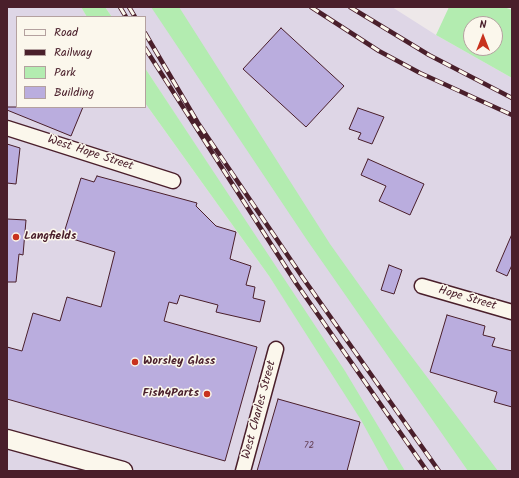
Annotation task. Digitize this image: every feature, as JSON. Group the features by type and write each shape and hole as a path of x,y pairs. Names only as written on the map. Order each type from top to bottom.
{"street":[{"name":"West Hope Street","path":"7,128 173,181"},
{"name":"Hope Street","path":"422,286 512,312"},
{"name":"West Charles Street","path":"243,471 276,349"},
{"path":"7,439 123,471"}],"shaded area":[{"path":"7,7 81,7 86,16 16,16 16,108 146,108 146,104 269,276 296,317 211,169 146,70 146,16 111,16 105,7 392,7 463,50 463,56 473,56 512,78 512,471 7,471"}],"green space":[{"path":"81,7 105,7 111,16 86,16"},
{"path":"151,7 179,7 330,244 390,328 498,471 468,471 307,240"},
{"path":"449,7 504,7 512,10 512,78 473,56 503,56 503,16 463,16 463,50 436,35"},
{"path":"146,70 345,371 405,471 389,471 361,420 269,276 146,104"}],"building":[{"path":"281,28 344,86 306,127 243,69"},
{"path":"7,107 83,108 71,136 7,110"},
{"path":"358,108 384,117 372,144 358,139 361,133 349,129"},
{"path":"7,144 20,148 16,184 7,183"},
{"path":"368,159 424,184 410,215 379,201 386,186 361,175"},
{"path":"97,176 197,203 196,206 216,226 236,232 230,259 251,266 246,285 255,287 253,298 265,301 260,322 216,312 218,305 180,295 177,304 169,302 164,321 257,347 225,461 7,399 7,347 22,351 33,313 60,321 67,297 101,307 115,252 63,236 81,178 94,182"},
{"path":"7,219 26,220 23,255 19,254 16,282 7,282"},
{"path":"512,234 512,265 507,276 496,271"},
{"path":"389,265 402,270 394,294 381,290"},
{"path":"447,315 485,326 483,335 495,338 492,346 512,351 512,407 494,402 497,392 430,372"},
{"path":"278,399 360,422 347,471 257,471"}],"railway":[{"path":"120,7 125,16"},
{"path":"129,7 134,16"},
{"path":"311,7 379,51 420,73 512,115"},
{"path":"350,7 429,55 512,98"},
{"path":"146,35 198,123 303,278 439,471"},
{"path":"146,50 296,283 427,471"}],"place":[{"name":"Langfields","path":"16,237"},
{"name":"Worsley Glass","path":"135,362"},
{"name":"Fish4Parts","path":"207,394"}]}
